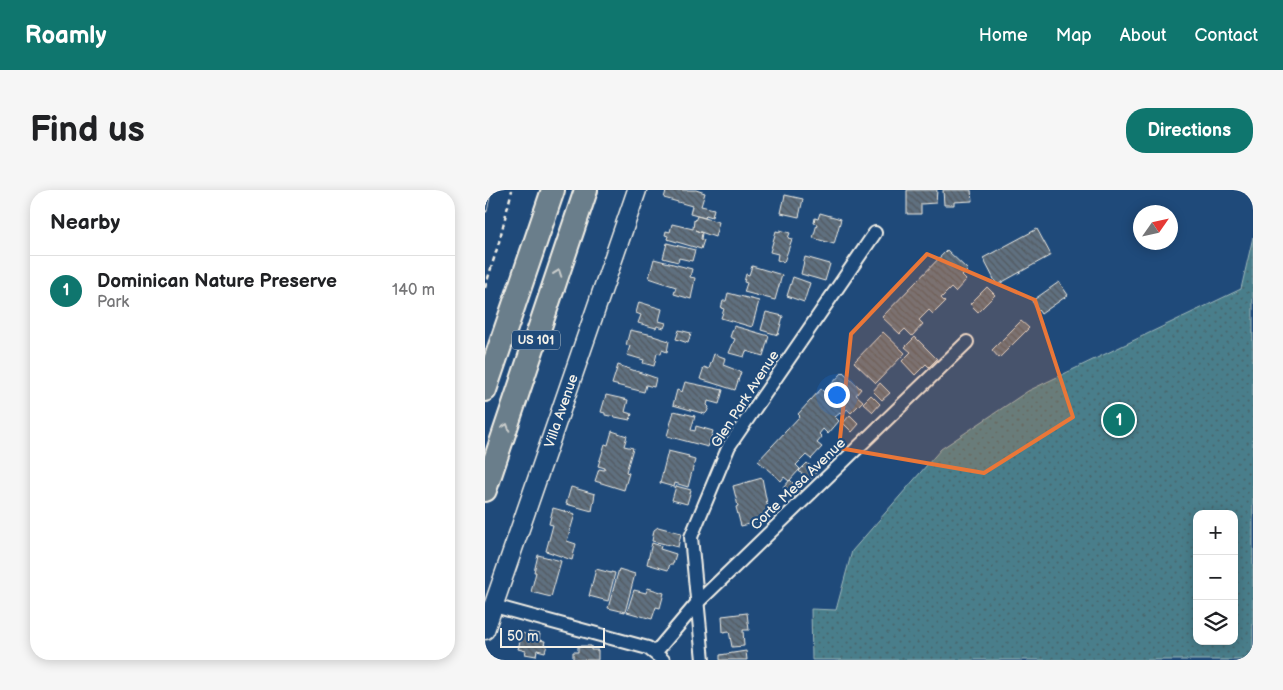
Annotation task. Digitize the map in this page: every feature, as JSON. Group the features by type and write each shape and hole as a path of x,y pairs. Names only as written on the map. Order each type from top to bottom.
{"highway":[{"path":"517,298 537,190"},
{"name":"US 101","path":"485,390 553,190"},
{"name":"US 101","path":"485,490 586,190"}],"street":[{"name":"Villa Avenue","path":"485,630 637,190"},
{"name":"Glen Park Avenue","path":"703,660 691,537 729,446 875,232"},
{"name":"Corte Mesa Avenue","path":"659,656 698,602 967,342"},
{"path":"494,606 648,648 659,656"}],"path":[{"path":"485,288 512,190"}],"highlighted area":[{"path":"927,254 1035,300 1073,417 984,473 839,448 851,334"}],"green space":[{"path":"1253,237 1253,660 812,660 811,609 836,610 852,551 941,449 1028,391 1241,289"}],"building":[{"path":"664,190 696,190 705,193 701,206 714,209 712,217 706,215 705,218 690,214 692,206 664,198 666,191"},
{"path":"907,190 937,190 936,203 921,204 921,214 907,214"},
{"path":"943,190 971,190 972,201 954,202 954,205 944,205"},
{"path":"785,195 803,199 799,217 781,213"},
{"path":"820,213 841,219 834,244 813,238 817,224 814,223 815,218 818,219"},
{"path":"697,216 719,222 715,237 695,230 702,233 701,239 704,240 701,249 667,239 666,231 670,232 672,224 693,229 694,220"},
{"path":"1037,229 1051,255 997,285 983,258"},
{"path":"780,230 790,233 788,238 792,239 784,262 777,260 778,254 770,252 776,231 780,232"},
{"path":"667,243 695,250 692,261 679,258 678,262 663,258"},
{"path":"947,250 968,270 962,276 966,280 955,292 951,288 941,298 945,302 933,314 929,310 919,320 923,324 912,336 905,329 900,334 882,317"},
{"path":"805,257 830,264 825,281 801,274"},
{"path":"654,259 692,269 690,277 695,278 691,299 674,294 676,287 649,278"},
{"path":"752,266 782,275 775,300 744,292 747,283 744,282 746,274 749,275"},
{"path":"793,277 810,283 804,302 787,296"},
{"path":"1059,282 1068,295 1041,314 1032,301"},
{"path":"987,287 995,295 978,312 970,304"},
{"path":"728,293 759,301 752,327 721,318 724,309 721,308 723,301 726,301"},
{"path":"639,302 662,309 659,321 666,323 664,328 657,326 656,328 638,323 641,315 636,313"},
{"path":"766,312 783,316 778,335 761,330"},
{"path":"1021,321 1029,328 999,358 992,350"},
{"path":"734,326 769,336 763,356 746,351 744,357 729,353 735,339 730,337"},
{"path":"630,330 669,341 667,352 662,350 661,354 657,353 654,366 643,363 644,360 627,355 630,346 626,345"},
{"path":"679,330 691,333 688,343 676,339"},
{"path":"883,332 905,353 876,383 854,362"},
{"path":"915,337 937,359 929,367 926,364 915,375 902,361 911,352 905,347"},
{"path":"714,354 725,358 723,365 741,372 735,390 700,379 704,367 709,369"},
{"path":"618,365 656,378 654,387 646,385 644,392 612,384"},
{"path":"843,372 861,389 856,395 863,401 851,413 847,409 842,415 840,413 835,417 839,421 828,434 823,429 819,434 822,437 817,443 822,447 811,459 806,455 796,465 800,469 789,481 784,477 781,481 758,461 800,416 798,414 821,389 824,392"},
{"path":"685,382 723,390 719,404 708,401 707,405 709,407 705,414 673,405 677,390 682,392"},
{"path":"880,383 890,393 882,400 873,391"},
{"path":"606,395 628,400 625,412 632,414 630,420 605,415 605,413 601,412"},
{"path":"871,395 880,404 873,412 863,403"},
{"path":"674,411 695,416 691,430 695,431 696,426 713,431 708,447 667,436"},
{"path":"850,415 859,424 852,432 843,423"},
{"path":"612,431 627,436 624,446 633,448 626,472 629,473 624,490 595,481 599,469 604,470 605,468 598,466 605,444 608,445"},
{"path":"668,451 689,456 688,458 695,460 688,487 675,483 674,487 660,483"},
{"path":"807,463 817,472 808,481 799,471"},
{"path":"762,478 770,519 741,526 733,486"},
{"path":"790,480 801,491 793,498 783,488"},
{"path":"676,486 691,490 687,504 672,500"},
{"path":"571,487 595,494 592,511 566,504"},
{"path":"553,508 575,514 567,541 576,544 572,560 546,551 553,525 549,524"},
{"path":"658,527 681,533 678,547 652,541 654,530"},
{"path":"652,543 661,546 660,549 676,554 673,564 670,564 668,570 647,564"},
{"path":"538,555 561,561 551,597 531,592"},
{"path":"596,569 615,573 608,601 589,596"},
{"path":"619,569 635,574 625,612 608,608"},
{"path":"648,588 664,593 660,608 656,607 652,619 627,612 634,590 646,593"},
{"path":"747,613 749,630 743,630 744,646 732,647 729,631 723,632 722,616"},
{"path":"528,632 540,634 539,640 545,641 544,645 547,645 545,652 537,650 536,656 525,654 526,651 518,649 522,633 528,635"},
{"path":"578,646 591,646 591,650 598,650 598,660 573,660 573,652 578,652"},
{"path":"746,651 747,660 720,660 720,655"}],"railway":[{"path":"485,210 489,190"}],"place":[{"name":"Dominican Nature Preserve","path":"1119,420"}]}
